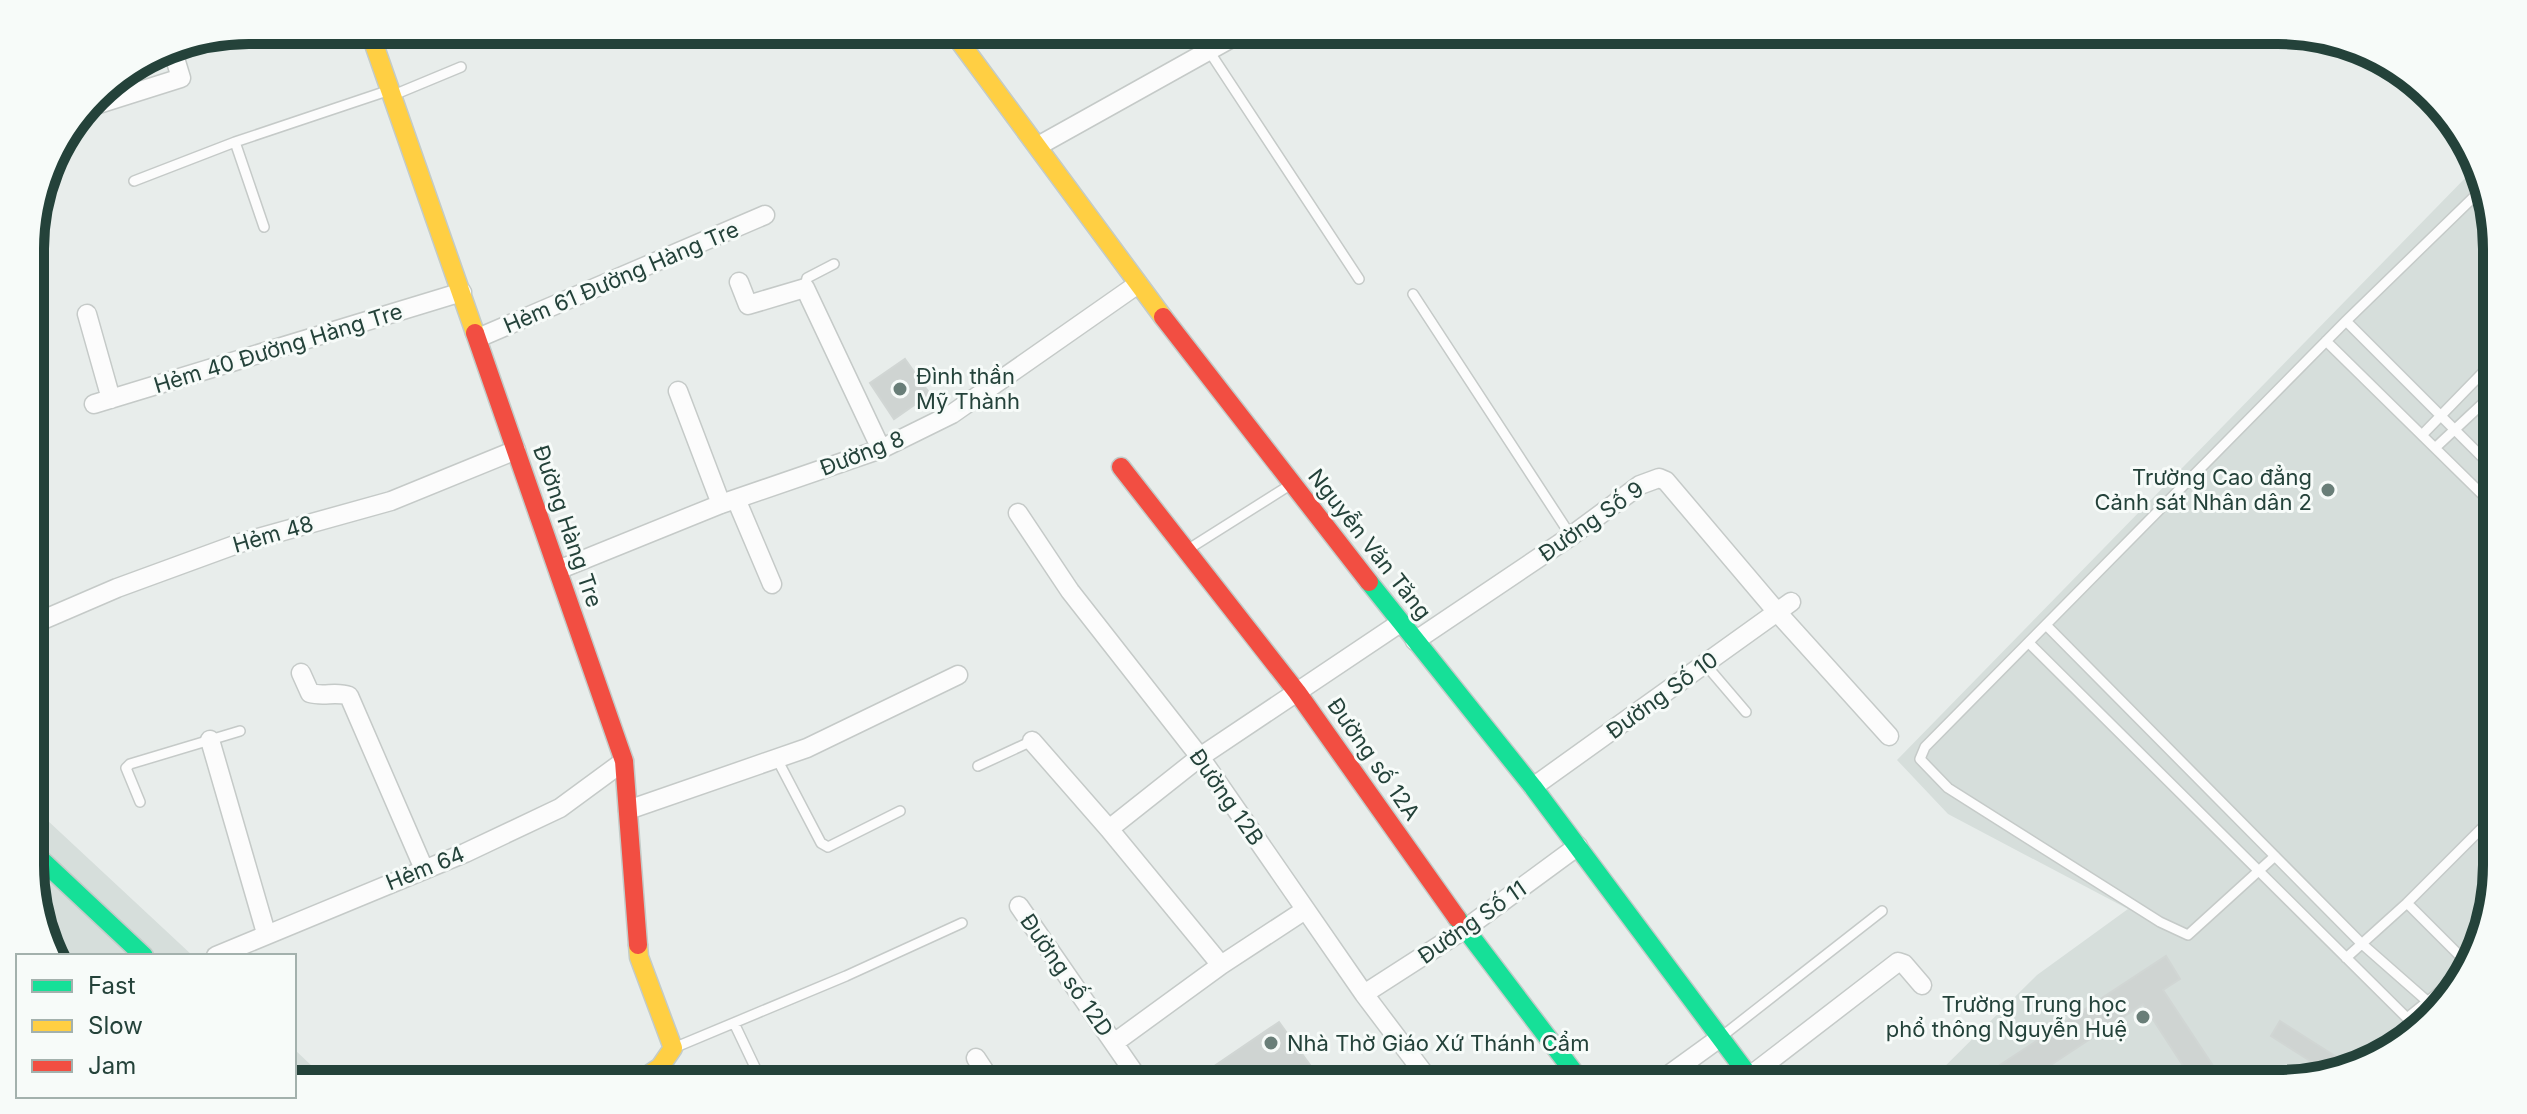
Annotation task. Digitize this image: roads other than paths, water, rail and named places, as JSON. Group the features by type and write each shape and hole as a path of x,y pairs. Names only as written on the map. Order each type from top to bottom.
{"street":[{"name":"Đường Hàng Tre","path":"374,44 624,761 639,957 673,1048"},
{"name":"Nguyễn Văn Tăng","path":"962,44 1138,284 1400,623 1533,787 1746,1070"},
{"path":"1038,146 1221,44"},
{"path":"108,101 181,78 175,58"},
{"name":"Hẻm 61 Đường Hàng Tre","path":"478,338 765,215"},
{"path":"739,282 748,305 805,288 881,449"},
{"name":"Đường 8","path":"558,570 728,502 881,449 952,414 1138,284"},
{"name":"Hẻm 40 Đường Hàng Tre","path":"87,314 102,402 462,292"},
{"path":"678,391 728,502 772,584"},
{"name":"Hẻm 48","path":"44,619 117,588 240,543 391,501 516,450"},
{"name":"Đường số 12A","path":"1121,467 1297,692 1465,929 1572,1070"},
{"name":"Đường Số 9","path":"1415,641 1571,536 1640,485 1659,478 1666,481 1784,607"},
{"name":"Đường 12B","path":"1018,513 1070,591 1200,757 1364,994 1421,1070"},
{"path":"1784,607 1889,736"},
{"name":"Đường Số 10","path":"1533,787 1784,607"},
{"path":"1109,829 1200,757 1400,623"},
{"path":"301,673 310,693 349,696 424,869"},
{"path":"628,810 807,748 958,675"},
{"path":"210,740 266,933"},
{"path":"1032,741 1221,965"},
{"name":"Hẻm 64","path":"220,954 560,808 624,761"},
{"name":"Đường Số 11","path":"1364,994 1465,929 1578,846"},
{"path":"44,862 142,954"},
{"name":"Đường số 12D","path":"1019,906 1132,1070"},
{"path":"1114,1043 1221,965 1305,910"},
{"path":"1765,1070 1898,962 1904,964 1922,985"},
{"path":"1675,1070 1721,1037"},
{"path":"656,1070 673,1048"},
{"path":"976,1058 984,1070"}],"lane":[{"path":"1209,51 1359,279"},
{"path":"134,181 235,142 392,93 461,67"},
{"path":"235,142 264,227"},
{"path":"2275,856 2188,935 2160,922 1948,788 1920,759 1925,747 2326,341 2476,195"},
{"path":"805,288 807,278 834,264"},
{"path":"1413,294 1571,536"},
{"path":"2346,321 2483,458"},
{"path":"2326,341 2483,495"},
{"path":"2422,435 2483,372"},
{"path":"2435,448 2483,404"},
{"path":"1186,551 1293,483"},
{"path":"2046,625 2361,943 2428,1004"},
{"path":"2029,643 2411,1021"},
{"path":"1705,664 1746,712"},
{"path":"140,802 126,768 130,764 240,731"},
{"path":"978,766 1032,741"},
{"path":"777,759 821,843 828,847 900,811"},
{"path":"2346,958 2407,903 2483,827"},
{"path":"2407,903 2461,957"},
{"path":"1721,1037 1882,911"},
{"path":"673,1048 846,976 962,923"},
{"path":"2407,1018 2441,990"},
{"path":"734,1023 756,1070"}],"place":[{"name":"Đình thần Mỹ Thành","path":"900,389"},
{"name":"Trường Cao đẳng Cảnh sát Nhân dân 2","path":"2328,490"},
{"name":"Trường Trung học phổ thông Nguyễn Huệ","path":"2143,1017"},
{"name":"Nhà Thờ Giáo Xứ Thánh Cẩm","path":"1271,1043"}]}
